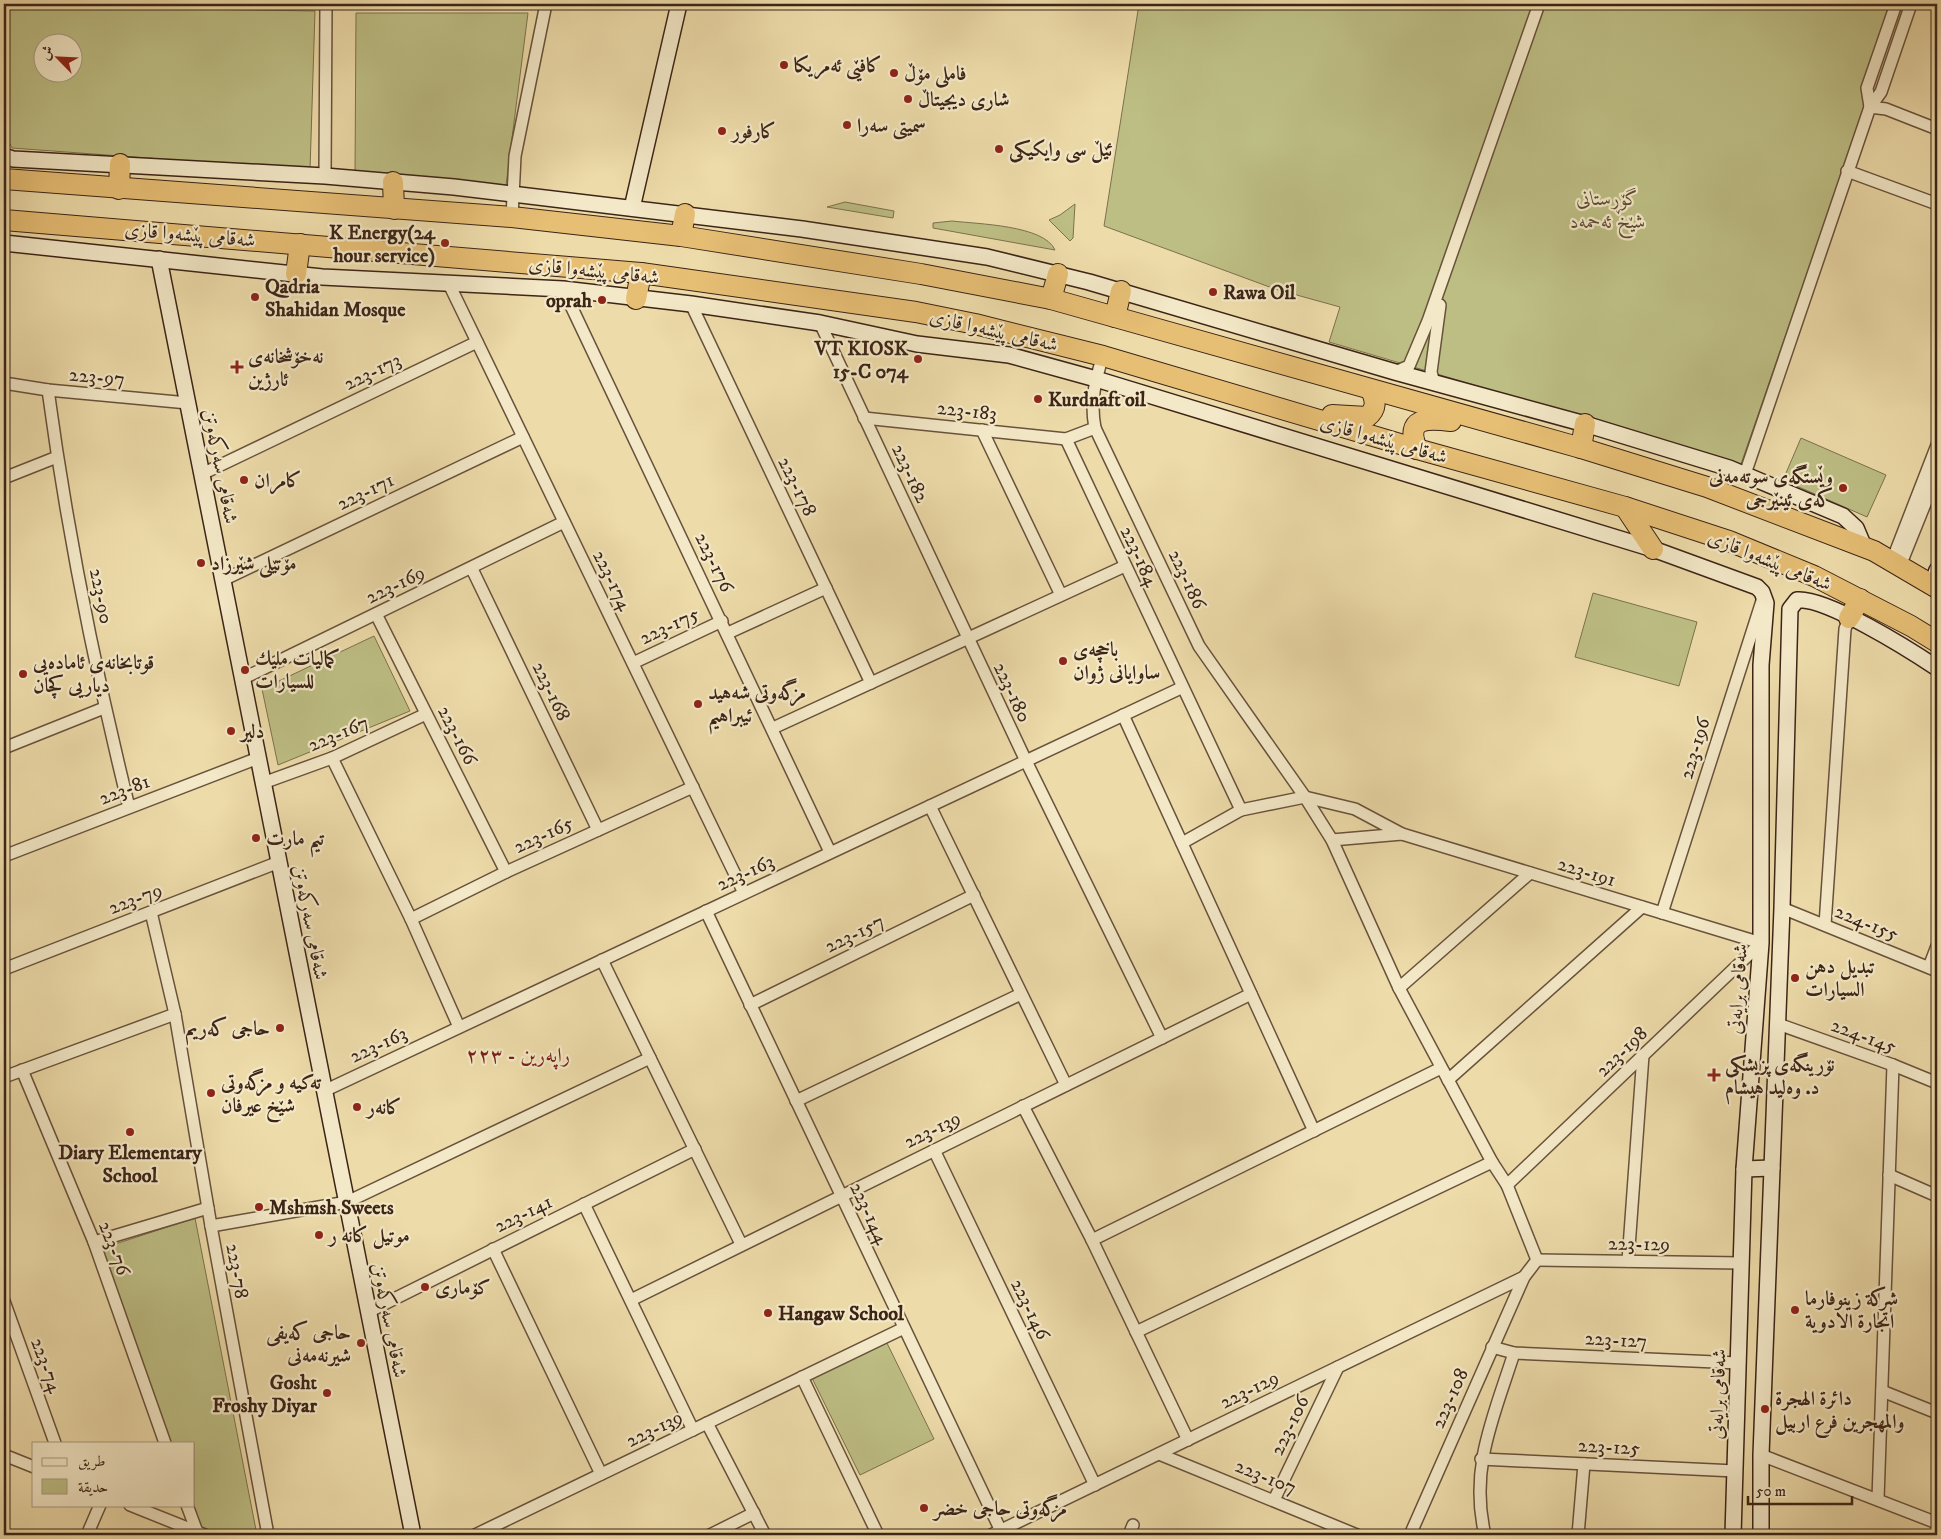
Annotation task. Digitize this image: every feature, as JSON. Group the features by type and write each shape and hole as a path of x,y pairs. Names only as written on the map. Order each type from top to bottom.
{"highway":[{"path":"119,189 120,164"},
{"name":"شەقامی پێشەوا قازی","path":"4,179 512,217 681,236 921,274 1051,299 1580,448 1707,488 1864,547 1896,564 1935,581"},
{"path":"393,182 394,209"},
{"path":"681,236 684,214"},
{"name":"شەقامی پێشەوا قازی","path":"4,220 641,273 916,312 975,324 1103,356 1417,449 1625,507 1729,541 1814,576 1937,642"},
{"path":"296,274 300,244"},
{"path":"636,299 641,273"},
{"path":"1051,299 1058,274"},
{"path":"1115,317 1121,291"},
{"path":"1278,408 1354,418 1367,417 1376,406 1371,390"},
{"path":"1417,449 1413,433 1415,425 1420,421 1431,419 1496,425"},
{"path":"1580,448 1585,424"},
{"path":"1625,507 1653,549"},
{"path":"1849,618 1860,599"}],"street":[{"path":"324,176 326,4"},
{"path":"512,217 515,156 546,4"},
{"path":"632,208 679,4"},
{"path":"1395,372 1409,366 1450,261 1540,4"},
{"path":"1870,107 1867,88 1896,4"},
{"path":"1746,474 1847,171 1870,107 1881,92 1911,4"},
{"path":"1870,107 1886,109 1937,129"},
{"path":"4,156 13,159 324,176 513,194 684,214 987,258 1121,291 1395,372 1585,424 1746,474 1843,516 1856,528 1864,547"},
{"path":"1847,171 1937,204"},
{"path":"4,243 296,274 563,289 691,304 820,323 917,344 1009,355 1096,379 1653,549 1751,584 1757,587 1763,595"},
{"name":"شەقامی سەرکەوتن","path":"159,259 413,1535"},
{"path":"1434,383 1431,372 1435,332 1450,261"},
{"name":"223-174","path":"449,284 744,893"},
{"name":"223-176","path":"563,289 728,633 830,852"},
{"name":"223-178","path":"691,304 871,683"},
{"name":"223-182","path":"820,323 967,638"},
{"name":"223-173","path":"202,474 477,342"},
{"name":"223-186","path":"1103,356 1096,379 1092,404 1095,428 1199,646 1305,797 1332,840 1399,988 1492,1162 1507,1185 1537,1260"},
{"name":"223-97","path":"4,383 48,390 188,403"},
{"name":"223-90","path":"48,390 58,457 104,708 129,807"},
{"name":"223-183","path":"864,418 1066,439"},
{"path":"1066,439 1095,428"},
{"path":"982,430 1061,595"},
{"name":"223-171","path":"223,580 523,437"},
{"name":"223-184","path":"1066,439 1181,688 1241,810"},
{"path":"1896,564 1937,445"},
{"path":"4,478 58,457"},
{"path":"1896,564 1937,474"},
{"name":"223-169","path":"242,679 472,569 564,522"},
{"path":"773,728 1125,566"},
{"name":"223-168","path":"472,569 598,830"},
{"path":"728,633 826,588"},
{"name":"شەقامی برایەتی","path":"1733,1535 1744,1169 1761,943 1761,665 1766,603 1763,595"},
{"name":"223-196","path":"1662,913 1763,595"},
{"name":"شەقامی برایەتی","path":"1761,1535 1761,1455 1782,908 1790,610 1797,600 1812,601 1849,618"},
{"name":"223-166","path":"376,614 506,872"},
{"path":"1825,926 1845,629 1849,618 1937,668"},
{"name":"223-175","path":"632,664 722,621"},
{"name":"223-180","path":"967,638 1162,1038"},
{"name":"223-163","path":"324,1090 1181,688"},
{"path":"4,748 104,708"},
{"name":"223-167","path":"263,783 332,758 426,714"},
{"path":"1123,715 1314,1131"},
{"name":"223-81","path":"4,856 258,758"},
{"path":"332,758 411,919 459,1027"},
{"name":"223-165","path":"411,919 506,872 693,787"},
{"path":"1182,843 1241,810 1305,797 1355,809 1402,834"},
{"path":"930,806 1066,1085"},
{"path":"1762,825 1784,821"},
{"path":"1332,840 1402,834"},
{"name":"223-191","path":"1402,834 1761,943"},
{"name":"223-79","path":"4,969 279,862"},
{"path":"1399,988 1530,873"},
{"name":"223-157","path":"750,1005 974,895"},
{"path":"1448,1080 1642,907"},
{"name":"224-155","path":"1782,908 1933,969"},
{"name":"223-144","path":"706,911 904,1328 996,1533"},
{"name":"223-78","path":"151,912 175,1014 211,1226 268,1535"},
{"name":"223-198","path":"1507,1185 1761,943"},
{"path":"1933,969 1937,946"},
{"path":"602,960 742,1244"},
{"path":"796,1101 1022,994"},
{"name":"223-139","path":"631,1300 1251,994"},
{"path":"4,1077 175,1014"},
{"name":"224-145","path":"1778,1024 1893,1065 1937,1083"},
{"path":"1628,1261 1643,1056"},
{"path":"211,1226 347,1202 650,1058"},
{"path":"1878,1499 1893,1065"},
{"path":"1092,1240 1441,1068"},
{"name":"223-76","path":"22,1070 94,1242 165,1442"},
{"path":"1023,1106 1092,1240 1188,1440"},
{"name":"223-141","path":"368,1312 695,1149"},
{"name":"223-146","path":"934,1150 1095,1485"},
{"path":"1136,1332 1492,1162"},
{"path":"1744,1169 1772,1168"},
{"path":"1889,1175 1937,1196"},
{"path":"584,1204 692,1430"},
{"path":"94,1242 208,1208"},
{"path":"493,1249 600,1474"},
{"path":"1524,1277 1537,1260"},
{"name":"223-129","path":"1537,1260 1741,1263"},
{"name":"223-129","path":"996,1533 1524,1277"},
{"name":"223-108","path":"1410,1535 1524,1277"},
{"name":"223-74","path":"4,1300 55,1442"},
{"name":"223-139","path":"475,1535 904,1328"},
{"name":"223-127","path":"1492,1347 1514,1353 1738,1363"},
{"path":"1484,1535 1479,1496 1482,1459 1514,1353"},
{"name":"223-106","path":"1274,1500 1338,1367"},
{"path":"802,1377 878,1535"},
{"path":"1882,1391 1937,1413"},
{"path":"707,1423 765,1535"},
{"name":"223-107","path":"1159,1454 1357,1535"},
{"path":"4,1455 32,1466"},
{"path":"1761,1455 1937,1523"},
{"name":"223-125","path":"1482,1459 1735,1471"},
{"path":"1578,1535 1584,1464"},
{"path":"87,1535 100,1506"},
{"path":"132,1506 201,1534"},
{"path":"187,1506 201,1534"},
{"path":"710,1535 754,1513"}],"green space":[{"name":"گۆڕستانی شێخ ئەحمەد","path":"1139,4 1900,4 1741,464 1329,342 1340,307 1275,289 1104,226"},
{"path":"4,6 315,11 310,170 12,148 4,132"},
{"path":"356,13 528,13 506,185 355,174"},
{"path":"845,202 894,211 893,218 827,207"},
{"path":"1075,204 1073,238 1070,241 1049,220 1060,215"},
{"path":"952,221 1009,227 1024,231 1038,235 1055,250 933,228 933,223"},
{"path":"1801,438 1886,475 1867,517 1783,480"},
{"path":"1593,593 1697,622 1679,686 1575,657"},
{"path":"374,636 410,711 278,765 262,689"},
{"path":"195,1218 257,1535 200,1534 190,1506 195,1506 195,1442 168,1442 100,1249"},
{"path":"884,1337 934,1439 860,1475 810,1374"}],"place":[{"name":"کافێی ئەمریکا","path":"784,65"},
{"name":"فاملی مۆڵ","path":"894,73"},
{"name":"شاری دیجیتاڵ","path":"908,99"},
{"name":"سمیتی سەرا","path":"847,125"},
{"name":"کارفور","path":"722,131"},
{"name":"ئێڵ سی وایکیکی","path":"999,149"},
{"name":"K Energy(24 hour service)","path":"445,243"},
{"name":"Rawa Oil","path":"1213,292"},
{"name":"Qadria Shahidan Mosque","path":"255,297"},
{"name":"oprah","path":"602,300"},
{"name":"VT KIOSK 15-C 074","path":"918,359"},
{"name":"نەخۆشخانەی ئارژین","path":"237,367"},
{"name":"Kurdnaft oil","path":"1038,399"},
{"name":"كامران","path":"244,480"},
{"name":"وێستگەی سوتەمەنی کەی ئینێرجی","path":"1843,488"},
{"name":"مۆتێلی شێرزاد","path":"201,563"},
{"name":"باخچەی ساوایانی ژوان","path":"1063,661"},
{"name":"كماليات مليك للسيارات","path":"245,670"},
{"name":"قوتابخانەی ئامادەیی دیاریی کچان","path":"23,674"},
{"name":"مزگەوتی شەهید ئیبراهیم","path":"698,704"},
{"name":"دلير","path":"231,731"},
{"name":"تیم مارت","path":"256,838"},
{"name":"تبديل دهن السيارات","path":"1795,978"},
{"name":"حاجی کەریم","path":"280,1028"},
{"name":"نۆرینگەی پزیشکی د. وەلید هیشام","path":"1714,1075"},
{"name":"تەکیە و مزگەوتی شێخ عیرفان","path":"211,1093"},
{"name":"کانەر","path":"357,1107"},
{"name":"Diary Elementary School","path":"130,1132"},
{"name":"Mshmsh Sweets","path":"259,1207"},
{"name":"موتيل كانه ر","path":"319,1235"},
{"name":"كۆماری","path":"425,1287"},
{"name":"شركة زينوفارما اتجارة الادوية","path":"1795,1310"},
{"name":"Hangaw School","path":"768,1313"},
{"name":"حاجی کەیفی شیرنەمەنی","path":"361,1343"},
{"name":"Gosht Froshy Diyar","path":"327,1393"},
{"name":"دائرة الهجرة والمهجرين فرع اربيل","path":"1765,1409"},
{"name":"مزگه‌وتی حاجی خضر","path":"924,1508"}],"district":[{"name":"راپەرین - ٢٢٣","path":"518,1055"}]}
